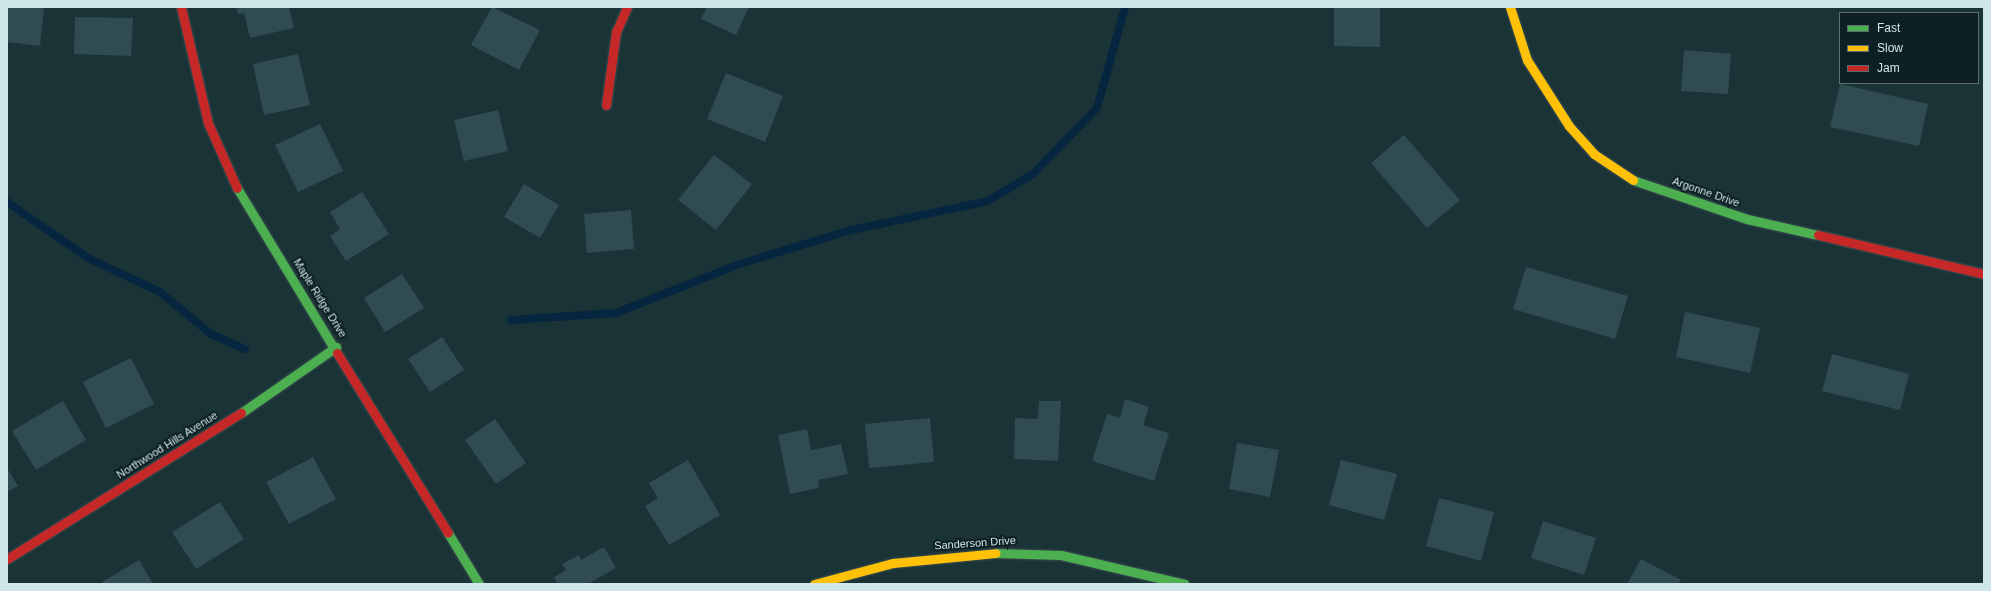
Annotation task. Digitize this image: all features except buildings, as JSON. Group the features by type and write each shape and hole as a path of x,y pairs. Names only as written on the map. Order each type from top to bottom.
{"street":[{"name":"Maple Ridge Drive","path":"181,7 208,122 239,193 336,347 479,584"},
{"path":"606,105 616,32 627,7"},
{"name":"Argonne Drive","path":"1510,7 1527,60 1569,126 1594,154 1630,178 1747,219 1984,274"},
{"name":"Northwood Hills Avenue","path":"7,559 261,400 286,379 336,347"},
{"name":"Sanderson Drive","path":"814,584 893,563 1013,551 1061,555 1185,584"}],"waterway":[{"path":"511,320 616,313 740,264 847,231 988,201 1033,174 1097,108 1125,7"},
{"path":"7,202 88,258 160,292 211,334 245,349"}],"traffic: fast":[{"path":"1633,180 1747,219 1818,235"},
{"path":"237,188 337,353"},
{"path":"241,413 336,347"},
{"path":"448,533 479,584"},
{"path":"996,553 1061,555 1185,584"}],"traffic: slow":[{"path":"1510,7 1527,60 1569,126 1594,154 1633,180"},
{"path":"814,584 893,563 996,553"}],"traffic: jam":[{"path":"181,7 208,123 237,188"},
{"path":"606,105 616,32 627,7"},
{"path":"1818,235 1984,274"},
{"path":"337,353 448,533"},
{"path":"7,559 241,413"}]}
